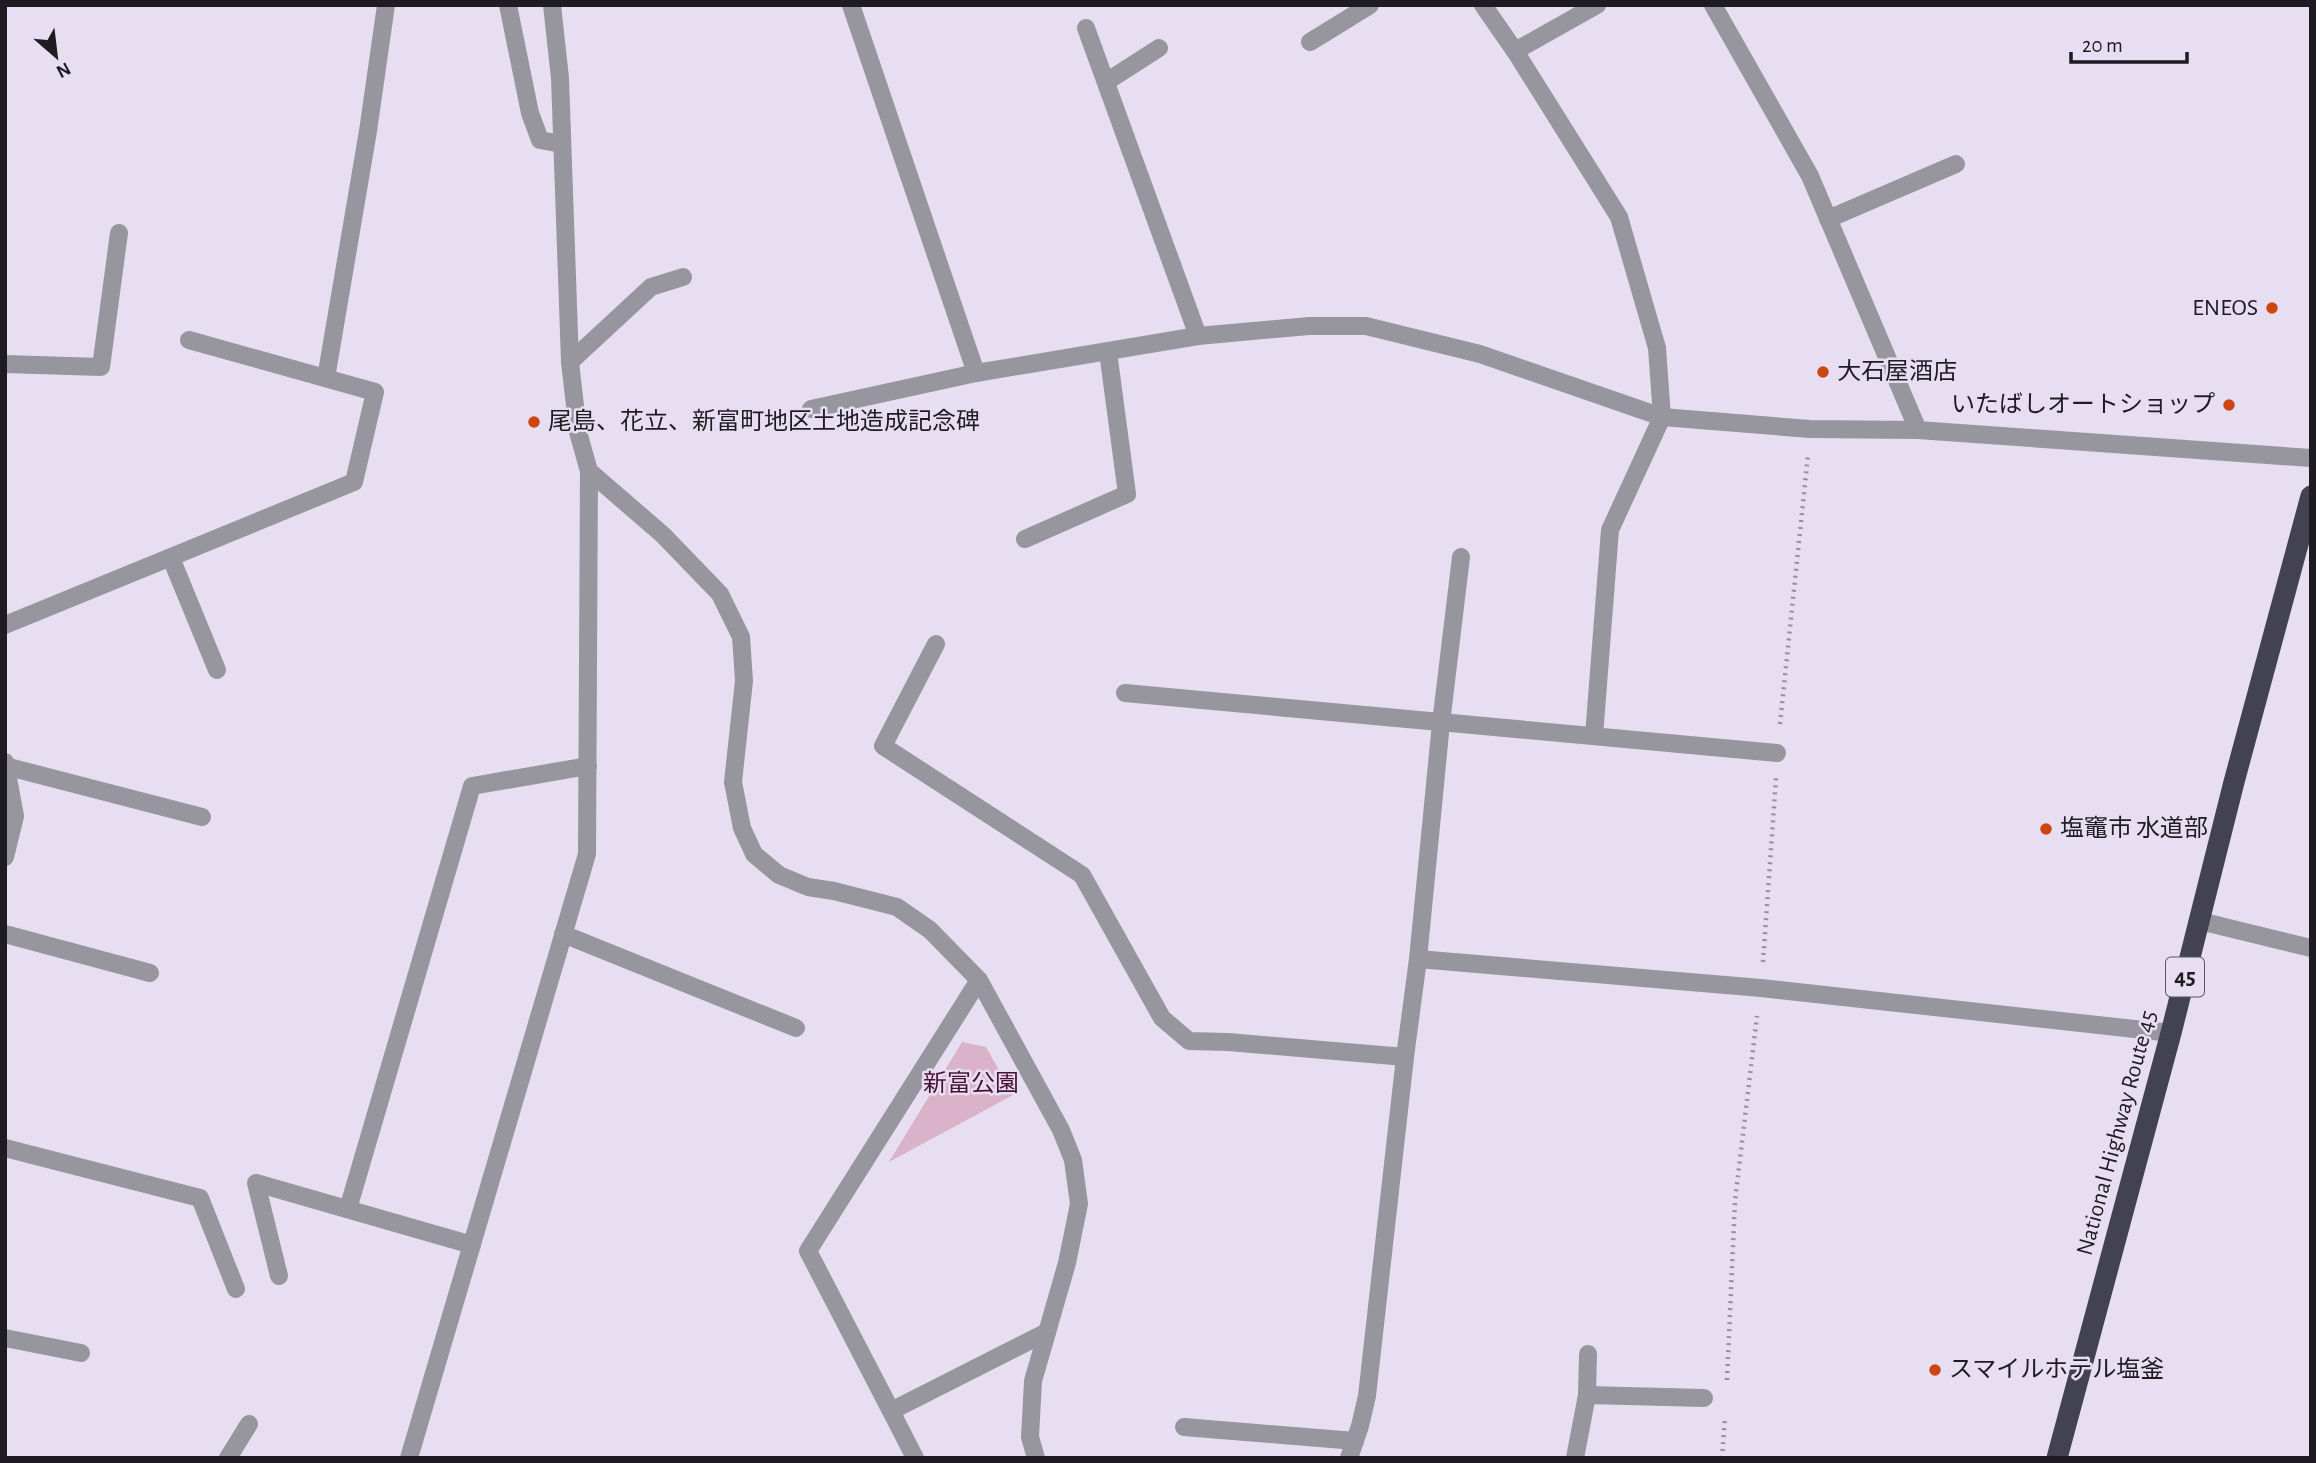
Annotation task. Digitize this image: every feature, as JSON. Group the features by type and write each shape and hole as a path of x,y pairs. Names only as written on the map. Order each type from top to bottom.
{"highway":[{"name":"National Highway Route 45","path":"2057,1458 2311,496"}],"street":[{"path":"326,377 368,131 386,5"},
{"path":"508,5 530,113 540,139 562,144"},
{"path":"409,1458 587,854 589,471 578,432 570,362 559,78 552,5"},
{"path":"851,5 976,373"},
{"path":"1310,43 1370,5"},
{"path":"1483,5 1619,217 1657,348 1662,417 1610,530 1594,736"},
{"path":"1515,51 1597,5"},
{"path":"1713,5 1806,169 1918,430"},
{"path":"1086,28 1198,336"},
{"path":"1106,82 1158,48"},
{"path":"1828,219 1956,164"},
{"path":"5,365 101,367 119,233"},
{"path":"570,362 651,286 683,277"},
{"path":"811,409 976,373 1198,336 1309,326 1366,326 1480,354 1662,417 1810,429 1918,430 2311,458"},
{"path":"5,625 354,482 375,392 189,340"},
{"path":"1025,539 1127,494 1108,352"},
{"path":"589,471 663,535 720,594 741,637 744,681 733,782 742,828 754,854 779,876 808,887 897,907 930,930 979,979 1061,1130 1073,1160 1079,1204 1067,1263 1033,1381 1030,1437 1036,1458"},
{"path":"1184,1427 1352,1450 1367,1396 1461,557"},
{"path":"171,558 217,670"},
{"path":"936,644 883,746 1082,875 1162,1018 1189,1041 1405,1057"},
{"path":"1125,693 1777,753"},
{"path":"5,857 15,816 5,765 202,817"},
{"path":"348,1209 472,786 587,766"},
{"path":"2200,921 2311,948"},
{"path":"5,934 150,973"},
{"path":"563,934 796,1028"},
{"path":"1418,959 1761,988 2171,1033"},
{"path":"915,1458 808,1251 979,979"},
{"path":"5,1148 200,1198 236,1289"},
{"path":"279,1276 256,1183 472,1245"},
{"path":"891,1411 1047,1332"},
{"path":"5,1338 81,1353"},
{"path":"1574,1458 1587,1395 1588,1354"},
{"path":"1587,1395 1704,1398"},
{"path":"228,1458 250,1424"}],"path":[{"path":"1727,1385 1735,1201 1761,988 1777,753 1810,429"},
{"path":"1722,1458 1726,1410"}],"green space":[{"name":"新富公園","path":"962,1042 986,1047 1013,1095 889,1162"}],"place":[{"name":"ENEOS","path":"2272,308"},
{"name":"大石屋酒店","path":"1823,372"},
{"name":"いたばしオートショップ","path":"2229,405"},
{"name":"尾島、花立、新富町地区土地造成記念碑","path":"534,422"},
{"name":"塩竈市 水道部","path":"2046,829"},
{"name":"スマイルホテル塩釜","path":"1935,1370"}]}
